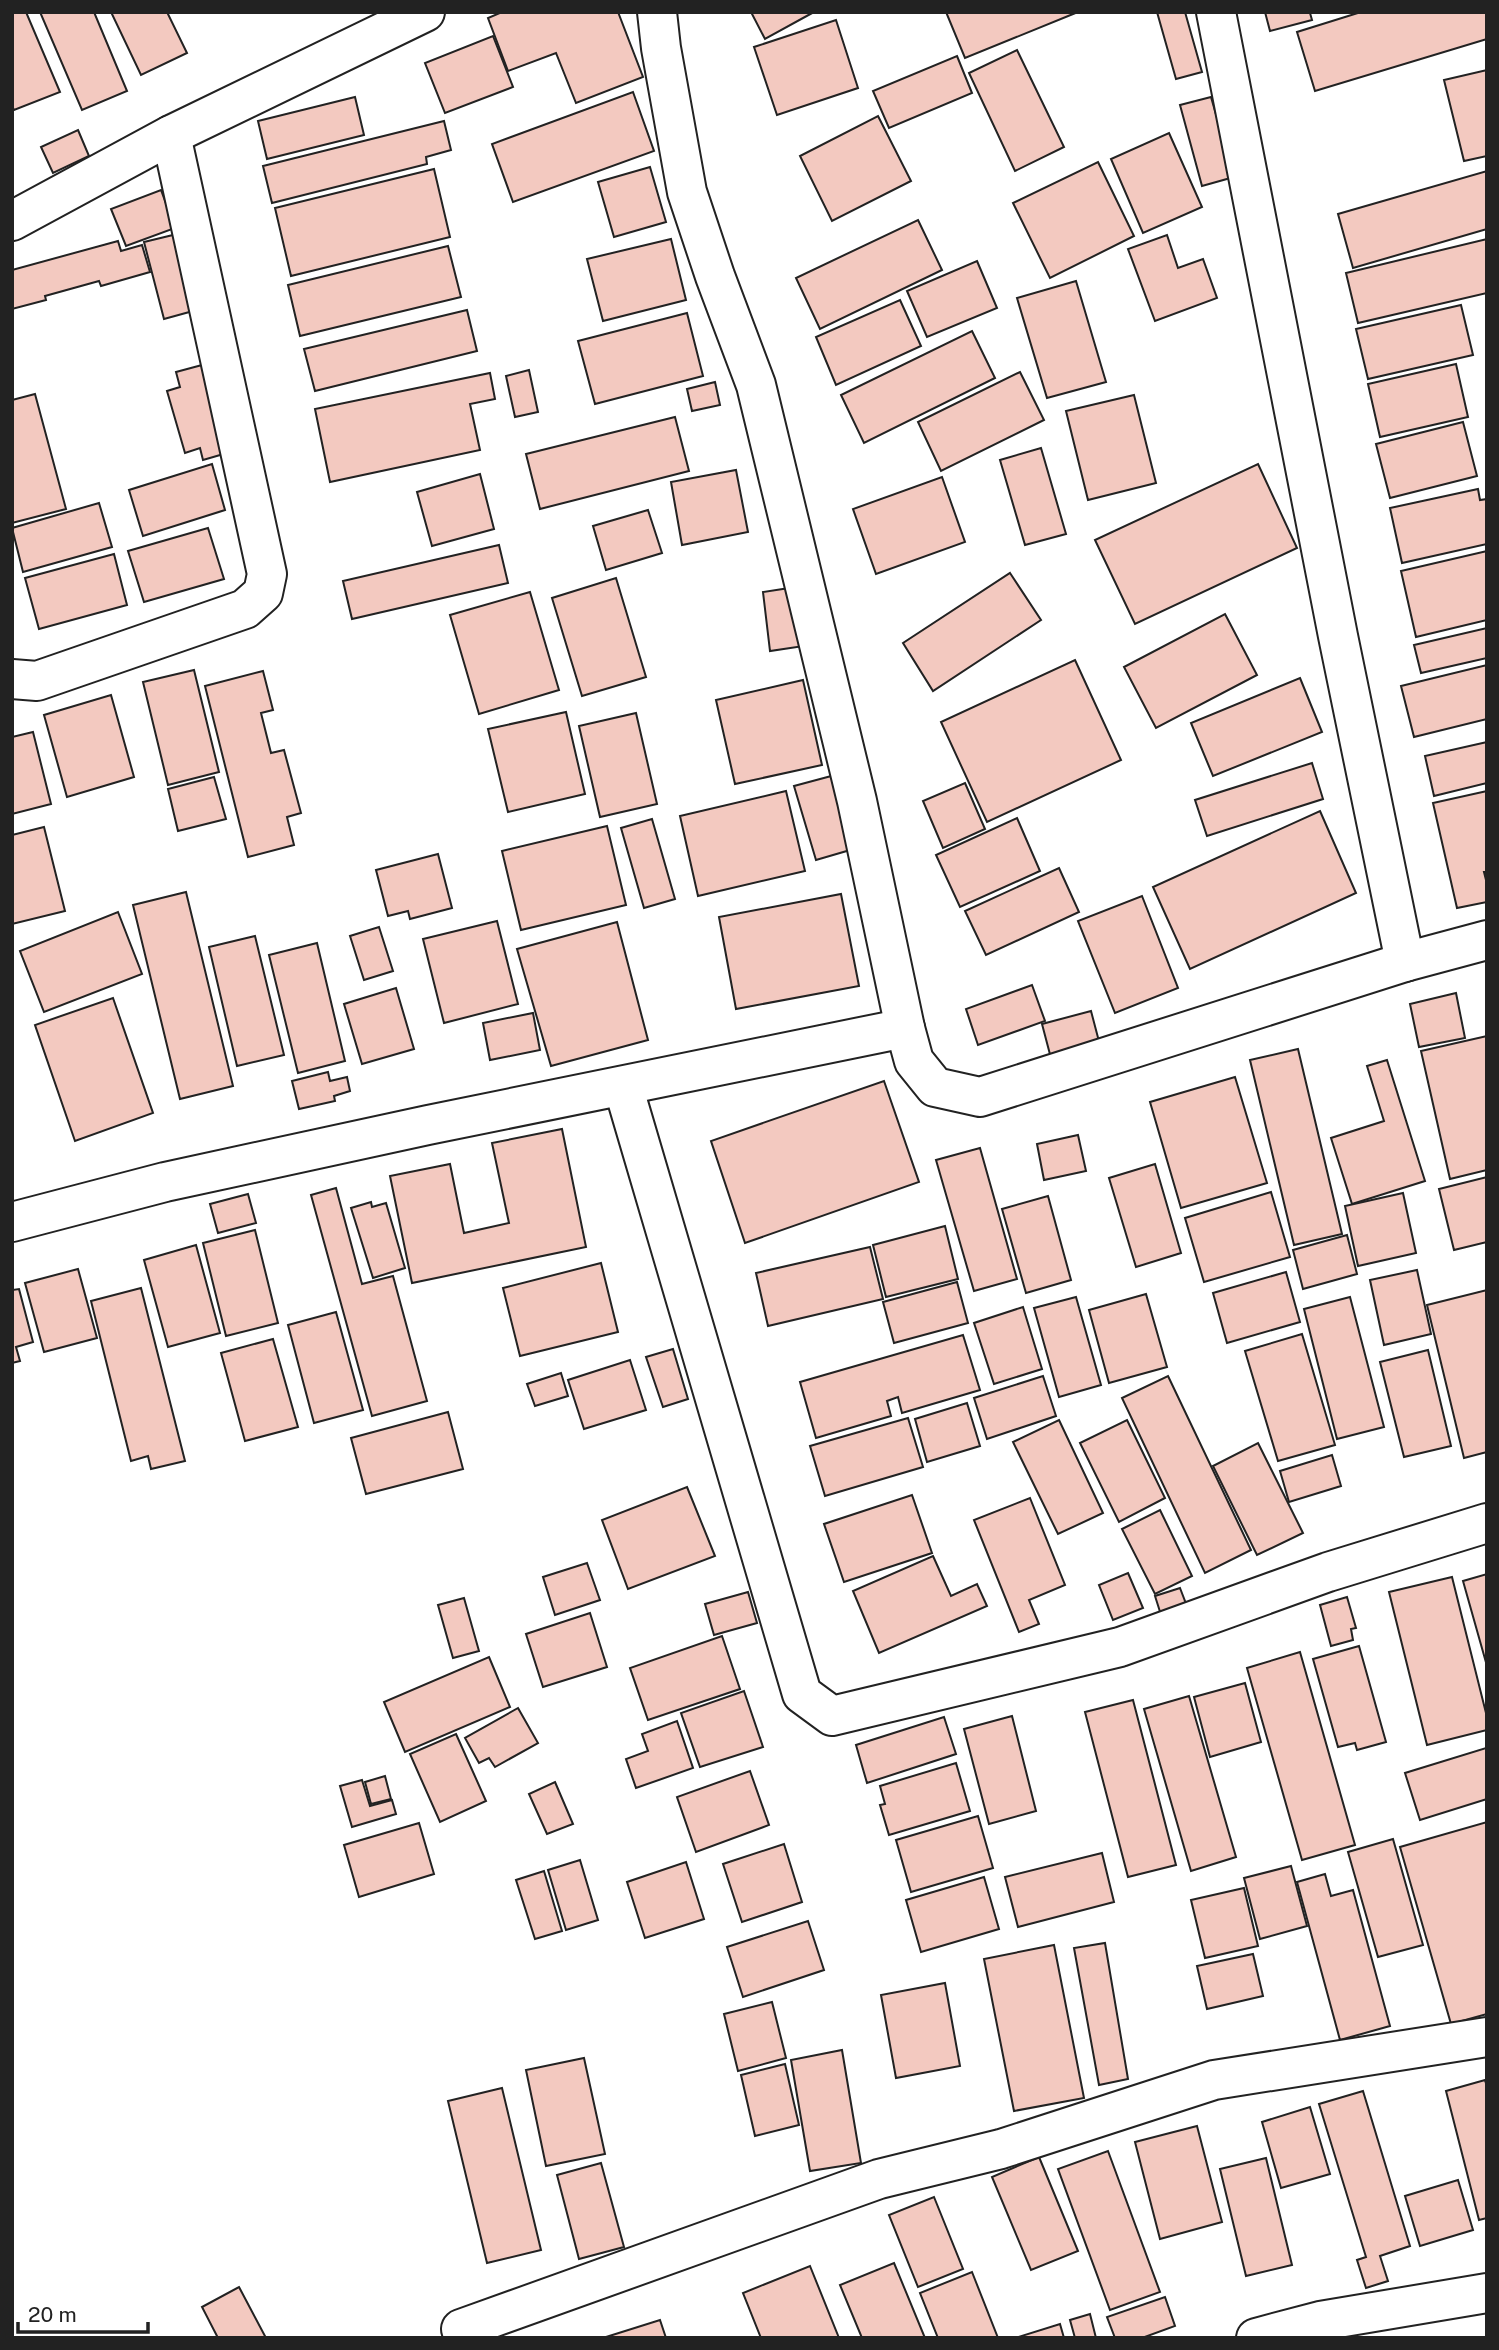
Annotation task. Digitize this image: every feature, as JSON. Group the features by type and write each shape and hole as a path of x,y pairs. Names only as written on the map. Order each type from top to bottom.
{"street":[{"path":"12,221 171,135 425,12"},
{"path":"657,12 687,192 756,384 857,801 905,1028 914,1061 935,1087 980,1097 1405,962 1487,940"},
{"path":"1216,12 1335,623 1405,962"},
{"path":"12,679 37,681 244,609 262,593 267,574 171,135"},
{"path":"12,1222 178,1180 428,1125 905,1028"},
{"path":"623,1086 802,1694 832,1716 1120,1647 1328,1572 1487,1523"},
{"path":"461,2329 879,2179 1001,2149 1214,2080 1487,2037"},
{"path":"1255,2338 1320,2321 1487,2293"}],"building":[{"path":"12,12 26,12 60,92 14,110 12,106"},
{"path":"40,12 94,12 127,91 82,110"},
{"path":"111,12 167,12 187,53 141,75"},
{"path":"502,12 618,12 643,77 576,103 556,53 508,71 488,18"},
{"path":"751,12 814,12 765,39"},
{"path":"946,12 1078,12 965,58"},
{"path":"1157,12 1185,12 1202,72 1176,79"},
{"path":"1265,12 1313,12 1310,13 1312,20 1270,31"},
{"path":"1361,12 1487,12 1487,39 1315,91 1297,32"},
{"path":"836,20 858,88 777,115 754,47"},
{"path":"493,36 513,87 445,113 425,63"},
{"path":"1017,50 1064,147 1015,171 969,73"},
{"path":"957,56 972,93 889,128 873,91"},
{"path":"1487,70 1487,156 1464,161 1444,80"},
{"path":"633,92 654,151 513,202 492,144"},
{"path":"355,97 364,135 267,159 258,121"},
{"path":"1211,97 1234,177 1202,186 1180,105"},
{"path":"878,116 911,181 832,221 800,156"},
{"path":"444,121 451,150 426,157 427,164 272,203 263,166"},
{"path":"78,130 89,156 53,173 41,147"},
{"path":"1169,133 1202,207 1143,233 1111,159"},
{"path":"1098,162 1134,236 1050,278 1013,203"},
{"path":"650,167 666,222 614,237 598,182"},
{"path":"434,169 450,237 291,276 275,208"},
{"path":"1487,171 1487,229 1353,268 1338,214"},
{"path":"161,190 175,228 126,246 111,209"},
{"path":"918,220 942,270 820,329 796,278"},
{"path":"173,235 193,311 164,319 144,242"},
{"path":"1167,235 1178,268 1203,259 1217,298 1155,321 1128,249"},
{"path":"671,239 686,300 603,321 587,259"},
{"path":"1487,239 1487,293 1358,323 1346,273"},
{"path":"118,241 121,251 142,245 150,272 101,286 99,281 45,296 46,300 12,309 12,270"},
{"path":"448,246 461,297 300,336 288,285"},
{"path":"977,261 997,308 927,337 907,291"},
{"path":"1076,281 1106,382 1047,398 1017,298"},
{"path":"900,300 921,346 836,385 816,337"},
{"path":"1461,305 1473,355 1368,379 1356,329"},
{"path":"467,310 477,351 315,391 304,349"},
{"path":"687,313 703,376 595,404 578,341"},
{"path":"972,331 995,378 864,443 841,395"},
{"path":"1456,364 1468,417 1380,437 1368,384"},
{"path":"202,365 227,453 203,460 200,448 185,453 167,391 180,387 176,372"},
{"path":"529,370 538,412 515,417 506,376"},
{"path":"1020,372 1044,420 941,471 918,422"},
{"path":"490,373 495,399 470,404 480,450 330,482 315,409"},
{"path":"715,382 720,405 692,411 687,389"},
{"path":"35,394 66,509 12,523 12,400"},
{"path":"1134,395 1156,483 1088,500 1066,411"},
{"path":"675,417 689,471 540,509 526,454"},
{"path":"1463,422 1477,476 1390,498 1376,444"},
{"path":"1041,448 1066,534 1025,545 1000,460"},
{"path":"212,464 225,510 143,536 129,490"},
{"path":"1258,464 1297,548 1135,624 1095,540"},
{"path":"736,470 748,532 682,545 671,482"},
{"path":"480,474 494,529 432,546 417,492"},
{"path":"942,477 965,542 876,574 853,509"},
{"path":"1478,489 1480,500 1487,499 1487,544 1402,563 1390,508"},
{"path":"99,503 112,547 23,572 12,528"},
{"path":"648,510 662,553 606,570 593,526"},
{"path":"208,528 224,579 144,602 128,551"},
{"path":"499,545 508,583 352,619 343,581"},
{"path":"1487,551 1487,620 1416,637 1401,571"},
{"path":"114,554 127,605 39,629 25,578"},
{"path":"1010,573 1041,620 933,691 903,643"},
{"path":"616,578 646,677 582,696 552,598"},
{"path":"796,587 804,646 770,651 763,592"},
{"path":"530,592 559,690 479,714 450,615"},
{"path":"1225,614 1257,675 1156,728 1124,667"},
{"path":"1487,628 1487,658 1421,673 1414,645"},
{"path":"1075,660 1121,760 987,822 941,722"},
{"path":"1487,665 1487,719 1414,737 1401,686"},
{"path":"194,670 219,772 168,785 143,682"},
{"path":"263,671 273,710 261,713 271,753 284,750 301,813 287,817 294,845 248,857 205,686"},
{"path":"1300,678 1322,732 1213,776 1191,723"},
{"path":"803,680 822,765 735,784 716,700"},
{"path":"111,695 134,777 67,797 44,715"},
{"path":"566,712 585,794 508,812 488,729"},
{"path":"636,713 657,804 600,817 579,726"},
{"path":"33,732 51,804 12,814 12,737"},
{"path":"1487,742 1487,783 1434,796 1425,756"},
{"path":"1312,763 1323,799 1207,836 1195,800"},
{"path":"835,775 857,848 816,860 794,786"},
{"path":"214,777 226,819 178,831 168,789"},
{"path":"965,783 985,829 943,848 923,801"},
{"path":"786,791 805,871 698,896 680,816"},
{"path":"1487,791 1487,872 1484,872 1487,902 1457,908 1433,803"},
{"path":"1320,811 1356,893 1190,969 1153,887"},
{"path":"1017,818 1040,871 960,907 936,855"},
{"path":"652,819 675,899 644,908 621,828"},
{"path":"607,826 626,905 521,930 502,851"},
{"path":"44,827 65,911 12,924 12,835"},
{"path":"438,854 452,908 410,919 408,911 388,916 376,870"},
{"path":"1059,868 1079,912 986,955 965,911"},
{"path":"186,892 233,1086 180,1099 133,905"},
{"path":"841,894 859,986 736,1009 719,917"},
{"path":"1142,896 1178,988 1115,1013 1078,921"},
{"path":"118,912 142,974 44,1012 20,951"},
{"path":"497,921 518,1004 444,1023 423,939"},
{"path":"617,922 648,1040 551,1066 517,949"},
{"path":"379,927 393,971 364,980 350,936"},
{"path":"255,936 284,1055 237,1066 209,947"},
{"path":"317,943 345,1061 298,1073 269,955"},
{"path":"1032,985 1045,1021 978,1045 966,1009"},
{"path":"396,988 414,1049 362,1064 344,1004"},
{"path":"1456,993 1465,1038 1419,1047 1410,1004"},
{"path":"113,998 153,1113 75,1141 35,1025"},
{"path":"1091,1011 1101,1049 1052,1062 1042,1024"},
{"path":"533,1013 540,1050 490,1060 483,1023"},
{"path":"1487,1036 1487,1170 1450,1179 1421,1051"},
{"path":"1298,1049 1342,1234 1294,1245 1250,1060"},
{"path":"1387,1060 1425,1181 1352,1204 1331,1138 1384,1121 1367,1066"},
{"path":"328,1072 330,1081 347,1077 350,1091 334,1096 335,1101 299,1109 292,1081"},
{"path":"1235,1077 1267,1183 1181,1208 1150,1102"},
{"path":"884,1081 919,1182 745,1243 711,1141"},
{"path":"562,1129 586,1247 412,1283 390,1176 450,1164 464,1233 509,1223 492,1143"},
{"path":"1078,1135 1086,1171 1044,1180 1037,1144"},
{"path":"980,1148 1017,1279 974,1291 936,1160"},
{"path":"1155,1164 1181,1253 1136,1267 1109,1178"},
{"path":"1487,1177 1487,1242 1454,1250 1439,1189"},
{"path":"336,1188 362,1284 393,1276 427,1401 372,1416 311,1195"},
{"path":"1271,1192 1290,1257 1204,1282 1185,1218"},
{"path":"1403,1193 1416,1253 1358,1266 1345,1206"},
{"path":"248,1194 256,1223 218,1233 210,1204"},
{"path":"1048,1196 1071,1280 1026,1293 1002,1209"},
{"path":"371,1202 372,1207 386,1203 405,1268 373,1278 351,1208"},
{"path":"945,1226 958,1279 886,1297 873,1245"},
{"path":"255,1230 278,1323 226,1336 203,1243"},
{"path":"1347,1235 1357,1274 1303,1289 1293,1250"},
{"path":"196,1245 220,1333 168,1347 144,1260"},
{"path":"870,1247 883,1299 768,1326 756,1273"},
{"path":"601,1263 618,1332 520,1356 503,1288"},
{"path":"78,1269 97,1338 44,1352 25,1283"},
{"path":"1417,1270 1431,1334 1384,1345 1370,1280"},
{"path":"1286,1272 1300,1322 1227,1343 1213,1293"},
{"path":"957,1282 968,1323 894,1343 883,1302"},
{"path":"141,1288 185,1461 151,1469 148,1456 131,1461 91,1301"},
{"path":"19,1289 33,1342 16,1347 20,1361 12,1363 12,1290"},
{"path":"1487,1290 1487,1452 1464,1458 1427,1305"},
{"path":"1146,1294 1167,1367 1109,1383 1089,1310"},
{"path":"1076,1297 1101,1385 1059,1397 1034,1308"},
{"path":"1350,1297 1384,1427 1337,1439 1304,1309"},
{"path":"1023,1307 1042,1369 994,1384 974,1323"},
{"path":"336,1312 363,1410 314,1423 288,1325"},
{"path":"1302,1334 1335,1445 1278,1461 1245,1351"},
{"path":"963,1335 980,1390 902,1413 898,1397 887,1401 891,1416 816,1438 800,1382"},
{"path":"273,1339 298,1427 245,1441 221,1353"},
{"path":"673,1349 688,1399 663,1407 646,1357"},
{"path":"1428,1350 1451,1446 1404,1457 1380,1362"},
{"path":"630,1360 646,1410 584,1429 568,1380"},
{"path":"561,1373 568,1396 535,1406 527,1384"},
{"path":"1043,1376 1056,1416 987,1439 974,1398"},
{"path":"1168,1376 1251,1550 1205,1573 1122,1398"},
{"path":"967,1403 980,1446 927,1462 915,1419"},
{"path":"448,1412 463,1469 366,1494 351,1438"},
{"path":"908,1418 923,1467 825,1496 810,1446"},
{"path":"1059,1420 1103,1513 1058,1534 1013,1442"},
{"path":"1127,1420 1165,1498 1119,1522 1080,1443"},
{"path":"1258,1443 1303,1533 1257,1555 1213,1466"},
{"path":"1332,1455 1341,1486 1289,1502 1280,1471"},
{"path":"687,1487 715,1556 628,1589 602,1520"},
{"path":"912,1495 932,1553 844,1582 824,1524"},
{"path":"1030,1498 1065,1585 1029,1600 1039,1624 1019,1632 974,1520"},
{"path":"1160,1510 1192,1576 1155,1594 1122,1529"},
{"path":"933,1556 951,1596 977,1584 987,1606 879,1653 853,1591"},
{"path":"587,1563 600,1600 555,1615 543,1577"},
{"path":"1128,1573 1143,1608 1113,1620 1099,1585"},
{"path":"1487,1574 1487,1666 1463,1581"},
{"path":"1452,1577 1487,1717 1487,1730 1427,1745 1389,1592"},
{"path":"1180,1588 1188,1609 1162,1618 1155,1596"},
{"path":"748,1592 757,1623 714,1635 705,1604"},
{"path":"1347,1597 1356,1628 1351,1629 1353,1640 1331,1646 1320,1605"},
{"path":"464,1598 479,1651 453,1658 438,1605"},
{"path":"590,1613 607,1667 543,1687 526,1634"},
{"path":"722,1636 740,1689 648,1720 630,1668"},
{"path":"1359,1646 1386,1742 1357,1750 1355,1743 1338,1747 1313,1659"},
{"path":"1300,1652 1355,1845 1302,1860 1247,1668"},
{"path":"489,1657 510,1707 405,1752 384,1702"},
{"path":"1245,1683 1261,1742 1210,1757 1194,1697"},
{"path":"744,1691 763,1747 700,1767 681,1713"},
{"path":"1189,1696 1236,1857 1191,1871 1144,1709"},
{"path":"1133,1700 1176,1865 1128,1877 1085,1712"},
{"path":"518,1708 538,1743 495,1767 489,1758 479,1763 465,1738"},
{"path":"1012,1716 1036,1811 989,1824 964,1729"},
{"path":"944,1717 956,1754 867,1783 856,1745"},
{"path":"677,1721 693,1768 636,1788 626,1759 648,1751 642,1734"},
{"path":"456,1734 486,1801 440,1822 410,1754"},
{"path":"1486,1748 1487,1799 1420,1820 1405,1773"},
{"path":"956,1763 970,1811 889,1835 880,1805 885,1804 880,1786"},
{"path":"750,1771 769,1825 696,1852 677,1797"},
{"path":"385,1776 391,1799 371,1804 365,1782"},
{"path":"362,1780 370,1806 392,1800 396,1814 352,1827 340,1786"},
{"path":"555,1782 573,1824 547,1834 529,1794"},
{"path":"978,1816 993,1868 911,1892 896,1840"},
{"path":"1487,1822 1487,2014 1451,2024 1400,1847"},
{"path":"419,1823 434,1874 359,1897 344,1845"},
{"path":"1393,1839 1423,1945 1378,1957 1348,1852"},
{"path":"784,1844 802,1902 742,1922 723,1864"},
{"path":"1102,1853 1114,1902 1018,1927 1005,1877"},
{"path":"580,1860 598,1920 566,1930 548,1870"},
{"path":"686,1862 704,1919 645,1938 627,1882"},
{"path":"1291,1866 1307,1926 1260,1939 1244,1878"},
{"path":"544,1871 562,1931 535,1939 516,1880"},
{"path":"1325,1874 1331,1896 1353,1890 1390,2026 1340,2040 1297,1882"},
{"path":"984,1877 999,1929 921,1952 906,1900"},
{"path":"1244,1888 1258,1946 1205,1958 1191,1900"},
{"path":"808,1921 824,1970 743,1997 727,1947"},
{"path":"1105,1943 1128,2079 1099,2085 1074,1948"},
{"path":"1054,1945 1084,2098 1014,2111 984,1959"},
{"path":"1253,1954 1263,1996 1207,2009 1197,1966"},
{"path":"945,1983 960,2066 896,2078 881,1995"},
{"path":"772,2002 786,2058 738,2071 724,2014"},
{"path":"842,2050 861,2163 810,2171 791,2060"},
{"path":"584,2058 605,2154 546,2166 526,2070"},
{"path":"785,2064 799,2125 755,2136 741,2075"},
{"path":"1485,2080 1487,2218 1479,2220 1446,2091"},
{"path":"502,2088 541,2250 487,2263 448,2101"},
{"path":"1363,2091 1410,2246 1380,2256 1388,2281 1366,2288 1357,2260 1366,2257 1319,2104"},
{"path":"1310,2107 1330,2174 1281,2188 1262,2122"},
{"path":"1197,2126 1222,2222 1160,2239 1135,2142"},
{"path":"1108,2151 1160,2292 1110,2310 1058,2169"},
{"path":"1039,2157 1078,2251 1031,2270 992,2177"},
{"path":"1266,2158 1292,2265 1246,2276 1220,2169"},
{"path":"601,2163 624,2247 579,2259 557,2175"},
{"path":"1458,2180 1473,2230 1420,2246 1405,2196"},
{"path":"934,2197 963,2269 918,2287 889,2215"},
{"path":"894,2263 925,2338 862,2338 840,2285"},
{"path":"810,2266 839,2338 761,2338 743,2293"},
{"path":"972,2272 998,2338 938,2338 920,2293"},
{"path":"239,2287 266,2338 218,2338 202,2307"},
{"path":"1165,2297 1175,2326 1142,2338 1115,2338 1107,2317"},
{"path":"1090,2314 1096,2338 1075,2338 1070,2320"},
{"path":"660,2320 666,2338 606,2337"},
{"path":"1060,2324 1064,2338 1015,2338"}]}
